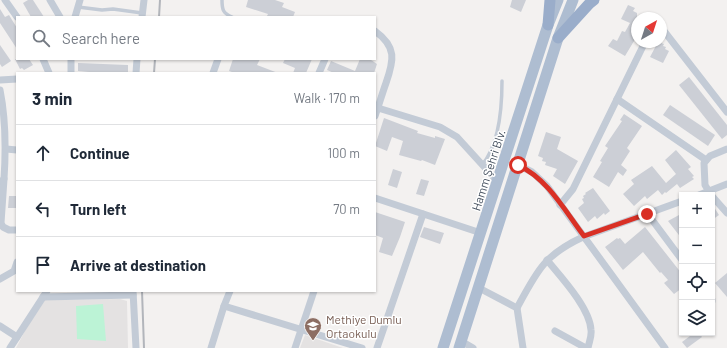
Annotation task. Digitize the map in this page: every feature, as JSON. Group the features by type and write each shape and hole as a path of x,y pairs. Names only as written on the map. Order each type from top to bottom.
{"highway":[{"path":"548,25 550,0"},
{"path":"558,38 594,0"}],"main road":[{"name":"Hamm Şehri Blv.","path":"443,348 548,25 558,0"},
{"path":"460,345 558,38 573,0"}],"street":[{"path":"5,0 16,16"},
{"path":"50,0 59,16"},
{"path":"142,15 144,0"},
{"path":"75,16 79,4"},
{"path":"376,31 387,42 393,54 393,64 376,113"},
{"path":"667,35 727,112"},
{"path":"560,205 573,189 642,48"},
{"path":"43,60 49,72"},
{"path":"71,60 71,72"},
{"path":"136,72 137,60"},
{"path":"213,72 218,60"},
{"path":"319,72 325,60"},
{"path":"0,80 16,79"},
{"path":"0,90 6,149 2,180 1,223 2,227 9,230 16,230"},
{"path":"617,99 706,160"},
{"path":"378,108 440,128 457,137 498,182"},
{"path":"709,192 705,185 704,163 710,156 727,148"},
{"path":"6,149 16,150"},
{"path":"518,165 528,169 542,181 584,236 665,348"},
{"path":"713,192 727,184"},
{"path":"376,198 481,233"},
{"path":"715,200 727,213"},
{"path":"523,348 517,308 536,273 547,260 569,244 584,236 679,202"},
{"path":"377,348 423,214"},
{"path":"647,214 679,256"},
{"path":"547,260 584,309 590,320 592,331 587,348 555,331"},
{"path":"0,279 14,271 16,265"},
{"path":"479,288 517,308"},
{"path":"211,348 230,292"},
{"path":"295,348 314,292"},
{"path":"0,326 13,344 45,294 133,293 136,348"},
{"path":"224,306 301,328 362,348"},
{"path":"460,345 473,348"}],"lane":[{"path":"222,0 222,8 224,13 230,16"},
{"path":"79,4 102,10 113,9 142,15"},
{"path":"482,165 490,153 497,130 502,100 502,81"}],"shaded area":[{"path":"120,299 127,301 128,348 16,348 26,329 45,300"},
{"name":"Methiye Dumlu Ortaokulu","path":"305,335 343,348 300,348"}],"green space":[{"path":"103,304 106,341 77,339 76,306"}],"building":[{"path":"28,0 33,0 43,16 30,16 23,3"},
{"path":"248,0 275,0 284,3 282,7 295,12 293,16 267,16 268,14 246,7"},
{"path":"512,0 526,0 521,12 510,7"},
{"path":"628,5 635,8 633,11 635,12 631,12 631,46 625,56 608,46 613,39 617,41 622,31 625,32 630,23 621,19"},
{"path":"0,9 5,17 9,15 16,26 16,47 0,23"},
{"path":"0,45 11,61 2,67 0,64"},
{"path":"655,48 666,48 669,51 663,63 650,57"},
{"path":"15,59 30,60 33,65 24,70 22,68 20,69"},
{"path":"233,60 260,60 257,65 275,72 232,72 229,71"},
{"path":"284,60 312,60 306,72 293,72 295,68 283,63"},
{"path":"360,60 371,60 377,64 374,72 332,72 327,70 331,61 355,71"},
{"path":"78,63 128,65 128,72 78,71"},
{"path":"689,77 727,125 727,135 722,139 679,85"},
{"path":"670,105 715,135 708,146 663,115"},
{"path":"624,114 642,126 627,148 630,151 621,165 627,170 623,176 618,172 609,187 593,177 608,148 605,146 622,121 620,120"},
{"path":"384,118 418,131 417,133 445,139 435,165 422,160 399,155 403,141 392,137 387,151 376,146"},
{"path":"546,132 561,137 557,149 578,161 565,184 553,176 557,169 545,165 546,162 542,161 543,158 538,156"},
{"path":"676,150 691,167 688,169 694,176 692,177 694,179 680,188 677,184 662,195 658,190 647,199 645,196 634,206 623,194 634,184 631,180 652,166 666,183 676,174 665,160"},
{"path":"393,169 402,172 397,188 388,185"},
{"path":"421,179 429,181 424,196 416,194"},
{"path":"593,188 610,211 605,215 604,213 597,219 595,216 588,222 578,208 584,203 582,199 586,194 585,193"},
{"path":"9,196 16,196 16,208 8,208"},
{"path":"715,209 719,215 715,218"},
{"path":"376,212 405,222 392,256 379,252 383,238 376,235"},
{"path":"679,215 679,235 668,221"},
{"path":"424,227 444,233 440,244 420,237"},
{"path":"645,227 679,270 679,290 674,294 664,283 668,280 661,272 660,273 643,252 623,270 605,247 617,238 620,238 625,244"},
{"path":"727,273 727,297 715,283"},
{"path":"690,336 702,337 687,348 682,342"}],"railway":[{"path":"159,16 160,0"},
{"path":"154,72 155,60"},
{"path":"142,292 144,348"}],"place":[{"name":"Methiye Dumlu Ortaokulu","path":"313,341"}],"route":[{"path":"518,165 528,169 547,186 584,236 647,214"}]}
